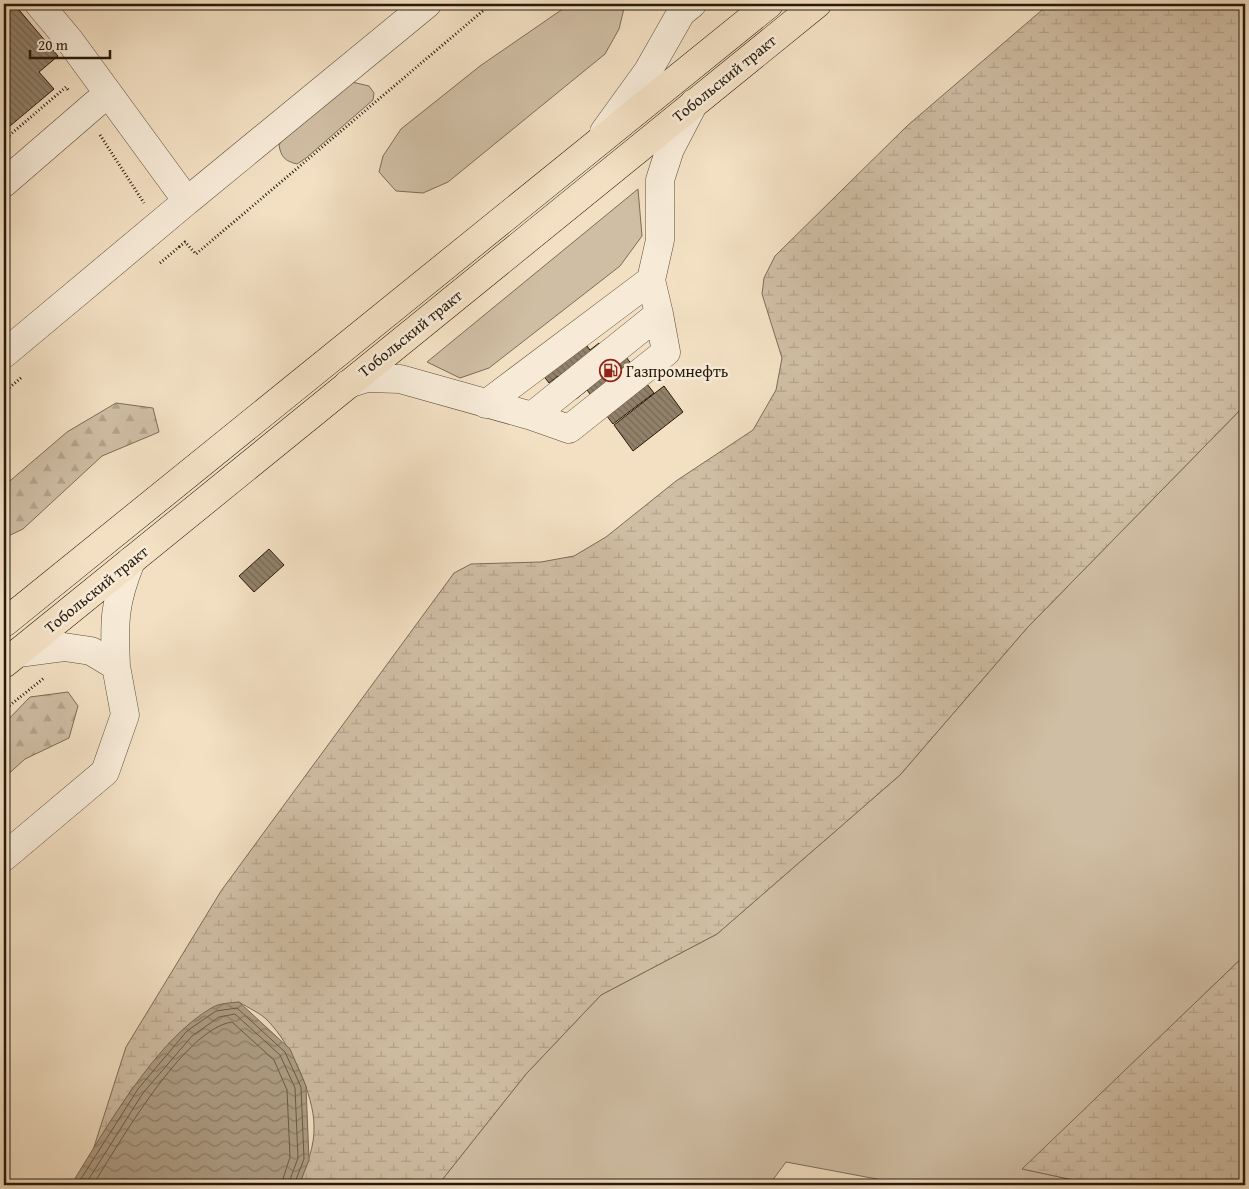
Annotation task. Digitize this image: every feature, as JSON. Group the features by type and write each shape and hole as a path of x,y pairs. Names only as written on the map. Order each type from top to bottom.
{"main road":[{"name":"Тобольский тракт","path":"4,623 769,4"},
{"name":"Тобольский тракт","path":"11,658 695,101 817,4"}],"lane":[{"path":"39,4 70,41 107,94 187,200"},
{"path":"4,354 159,223 427,4"},
{"path":"589,151 648,71 683,7"},
{"path":"4,183 107,94"},
{"path":"348,384 367,378 400,379 532,416 659,314 651,280 660,240 660,180 670,149 695,101"},
{"path":"486,404 651,280"},
{"path":"4,857 105,772 125,715 116,666 114,621 118,593 130,561"},
{"path":"11,658 72,648 91,651 116,666"}],"path":[{"path":"156,266 185,242 196,254 491,4"},
{"path":"4,140 66,87 159,223 178,247"},
{"path":"4,392 26,374"}],"green space":[{"path":"570,4 625,4 619,29 605,54 448,182 423,193 396,191 379,172 383,156 401,129 480,66"},
{"path":"1049,4 1245,4 1245,405 1027,628 900,775 717,934 601,995 526,1074 438,1185 299,1185 310,1156 314,1134 310,1100 299,1070 284,1042 262,1015 239,1002 134,1086 93,1150 126,1047 221,891 454,573 471,564 541,562 574,556 606,537 676,481 753,430 776,390 782,358 762,294 764,278 775,256 907,126"},
{"path":"352,82 369,86 374,93 373,100 297,164 284,158 279,145 288,132"},
{"path":"638,189 642,236 620,266 489,368 460,378 427,362"},
{"path":"116,403 153,408 159,432 102,456 23,529 4,538 4,486 67,432"},
{"path":"1245,405 1245,955 1023,1169 1097,1185 909,1185 786,1162 769,1185 438,1185 526,1074 601,995 717,934 900,775 1027,628"},
{"path":"68,692 78,706 69,738 25,759 4,778 4,724 30,697"},
{"path":"1245,955 1245,1185 1097,1185 1022,1169"}],"water":[{"path":"239,1002 290,1049 306,1086 309,1160 299,1185 71,1185 133,1087 172,1041 192,1022 213,1007"}],"building":[{"path":"4,4 14,4 58,56 39,72 54,89 4,131"},
{"path":"573,327 590,350 599,343 616,365 626,357 654,393 613,424 587,390 576,399 558,376 549,383 531,359"},
{"path":"664,386 683,412 633,451 614,425"},
{"path":"269,549 284,565 254,592 239,576"}],"place":[{"name":"Газпромнефть","path":"610,371"}]}
